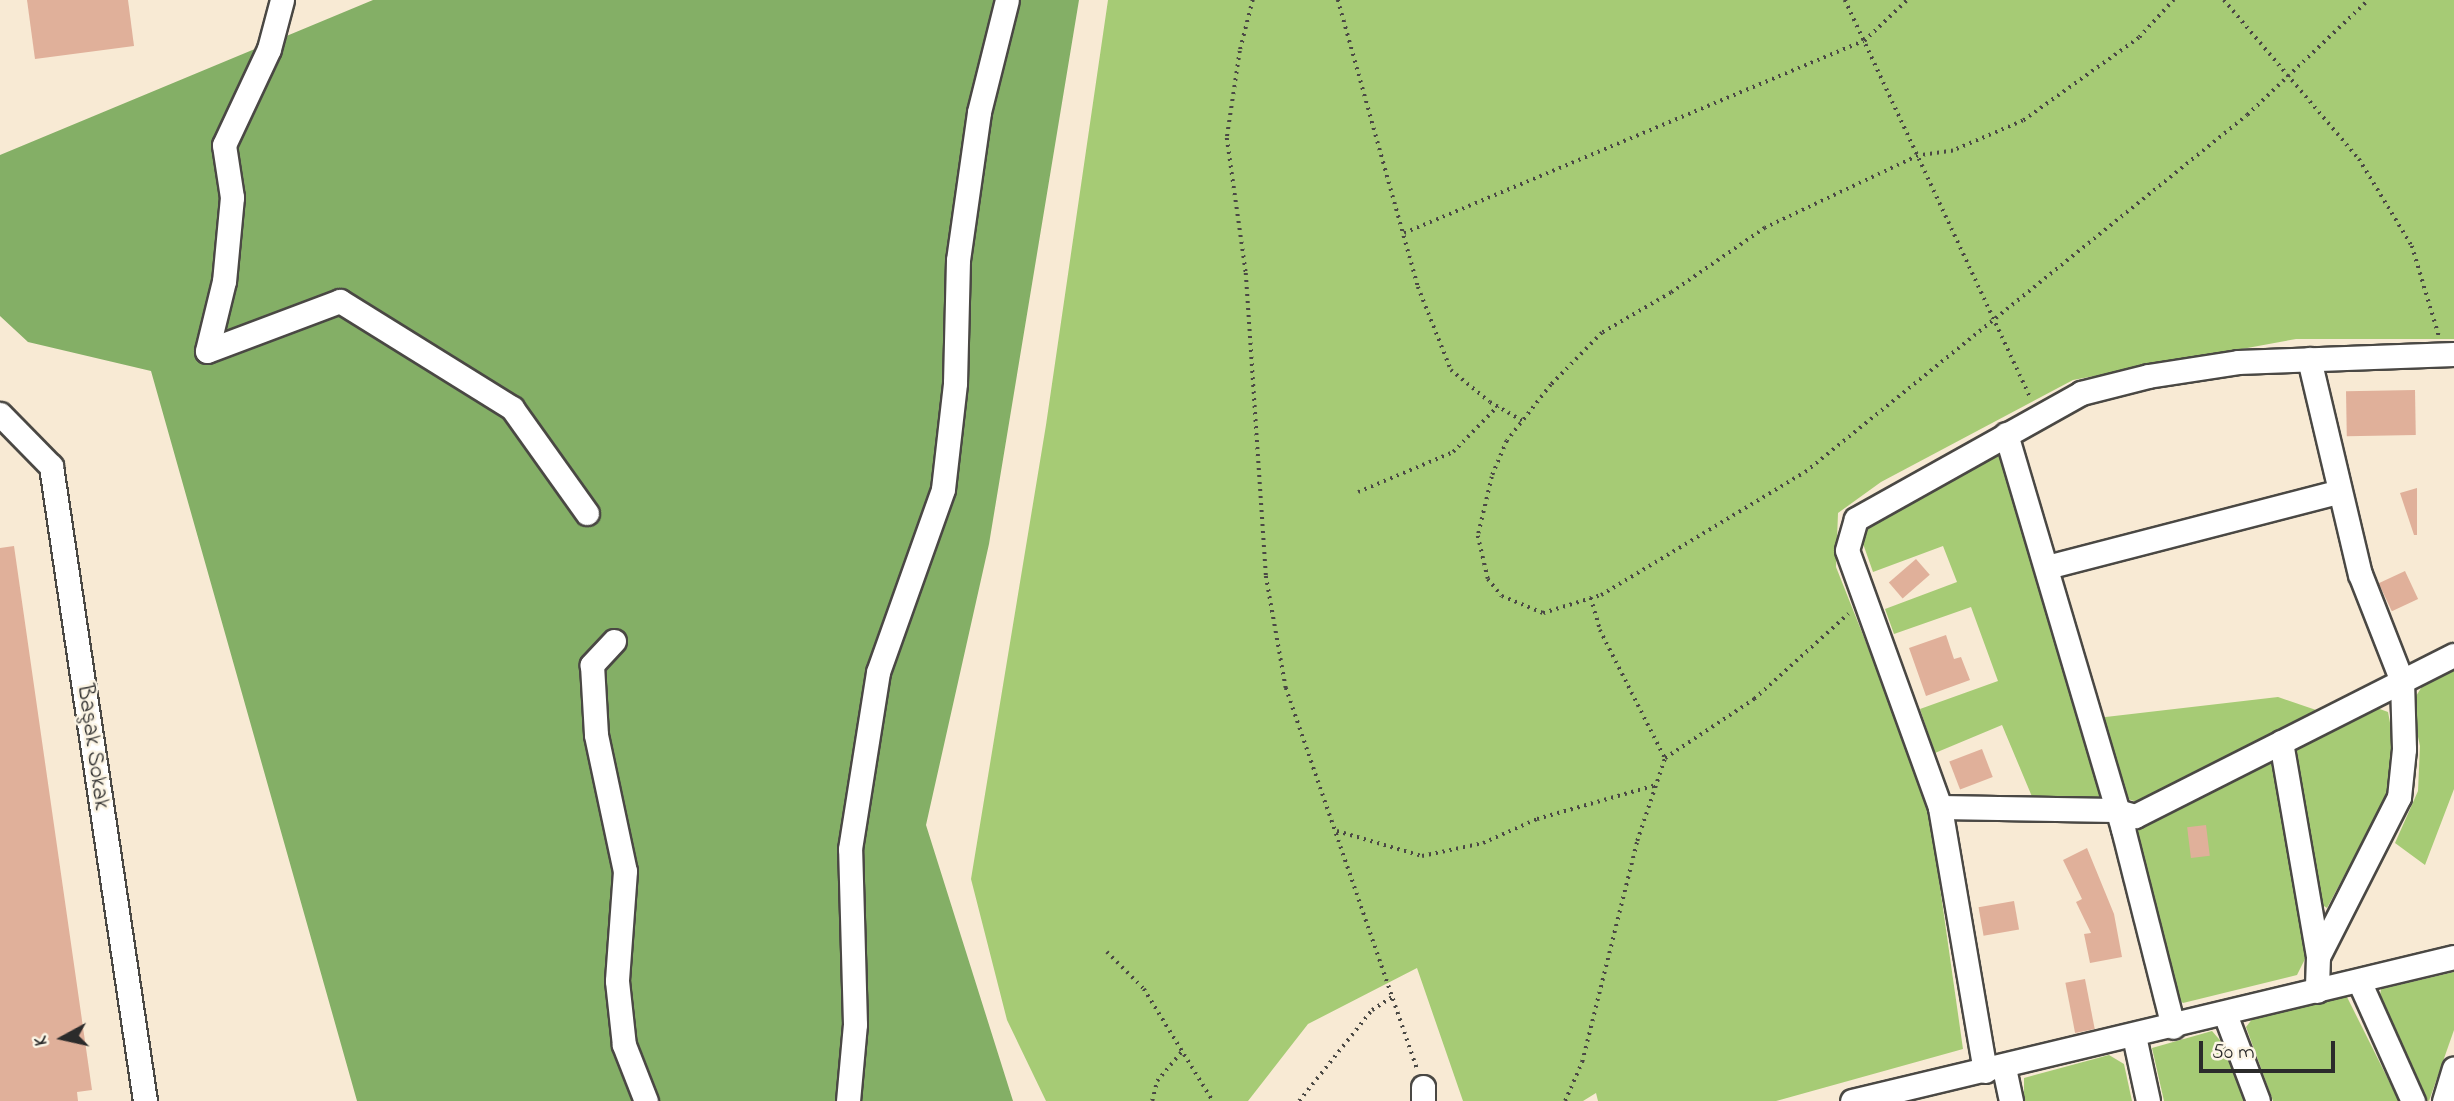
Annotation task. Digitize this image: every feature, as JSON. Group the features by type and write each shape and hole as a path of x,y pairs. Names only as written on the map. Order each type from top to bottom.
{"street":[{"path":"282,0 269,49 224,145 232,197 224,281 208,351 340,301 512,408 587,513"},
{"path":"848,1101 855,1024 850,849 878,672 943,489 955,383 958,260 979,111 1007,0"},
{"path":"2011,1101 1994,1070 1940,807 1847,550 1856,519 2081,393 2148,376 2238,362 2449,354"},
{"path":"2309,359 2338,492 2360,574 2402,681 2404,749 2399,797 2318,957"},
{"name":"Başak Sokak","path":"0,414 51,466 145,1101"},
{"path":"2006,435 2047,567 2114,810 2123,829 2173,1027"},
{"path":"2047,567 2338,492"},
{"path":"614,641 592,666 596,735 625,871 617,981 624,1045 646,1101"},
{"path":"1940,807 2114,810 2135,816 2454,655"},
{"path":"2281,742 2318,957 2317,991"},
{"path":"1852,1101 1994,1070 2454,957"},
{"path":"2359,981 2413,1101"},
{"path":"2225,1014 2258,1101"},
{"path":"2134,1036 2148,1101"},
{"path":"2444,1101 2454,1068"}],"path":[{"path":"1253,0 1227,138 1246,273 1266,576 1286,688 1395,995 1423,1094"},
{"path":"1338,0 1418,286 1451,370 1498,406 1524,421"},
{"path":"1845,0 2039,416"},
{"path":"1404,233 1864,41 1907,0"},
{"path":"2174,0 2138,38 2023,121 1953,151 1918,156 1765,228 1671,293 1602,333 1507,441 1492,477 1478,536 1488,579 1502,596 1543,613 1591,598 1805,472 1995,321 2286,78 2368,0"},
{"path":"2224,0 2286,78 2359,159 2412,246 2449,354"},
{"path":"1358,492 1453,452 1498,406"},
{"path":"1591,598 1600,630 1665,758"},
{"path":"1565,1101 1582,1062 1637,841 1665,758 1754,699 1864,598"},
{"path":"1337,831 1422,856 1483,843 1537,819 1656,785"},
{"path":"1107,952 1144,989 1213,1101"},
{"path":"1300,1101 1372,1010 1395,995"},
{"path":"1152,1101 1157,1081 1183,1049"}],"green space":[{"path":"373,0 1079,0 989,544 926,825 1013,1101 357,1101 151,371 28,342 0,316 0,155"},
{"path":"1108,0 2454,0 2454,339 2296,339 2073,380 1881,482 1838,513 1836,567 1927,796 1963,1049 1776,1101 1598,1101 1596,1093 1583,1101 1463,1101 1417,968 1308,1024 1248,1101 1046,1101 1007,1020 971,879 1046,425"},
{"path":"1991,455 2000,456 2037,567 2104,801 2033,799 2002,725 1935,753 1920,709 1998,681 1971,607 1894,634 1885,609 1957,582 1943,546 1873,572 1861,538 1867,529"},
{"path":"2454,669 2454,789 2425,865 2395,843 2418,791 2420,746 2411,704 2423,685"},
{"path":"2278,697 2319,711 2137,802 2119,796 2097,718"},
{"path":"2377,708 2388,712 2395,749 2392,786 2327,908 2321,904 2296,746"},
{"path":"2267,760 2275,768 2307,955 2297,975 2183,1003 2170,992 2131,840 2141,824"},
{"path":"2454,972 2454,1030 2429,1101 2421,1097 2379,1002 2381,989"},
{"path":"2345,993 2399,1101 2273,1101 2246,1027 2253,1018"},
{"path":"2212,1031 2225,1046 2247,1101 2164,1101 2152,1048"},
{"path":"2109,1055 2124,1064 2132,1101 2024,1101 2024,1078"}],"building":[{"path":"27,0 128,0 134,46 35,59"},
{"path":"2415,390 2416,435 2347,436 2346,391"},
{"path":"2417,488 2417,535 2414,535 2400,493"},
{"path":"14,546 92,1090 77,1092 78,1101 0,1101 0,548"},
{"path":"1916,559 1930,575 1903,598 1889,583"},
{"path":"2405,571 2418,599 2392,611 2379,583"},
{"path":"1946,635 1954,659 1961,657 1970,680 1926,696 1909,648"},
{"path":"1982,749 1993,777 1960,790 1949,762"},
{"path":"2206,825 2210,856 2191,858 2187,827"},
{"path":"2087,848 2114,914 2122,957 2090,963 2084,934 2091,933 2076,902 2082,899 2063,860"},
{"path":"2014,901 2019,930 1984,936 1979,907"},
{"path":"2085,979 2095,1029 2075,1033 2065,983"}]}
